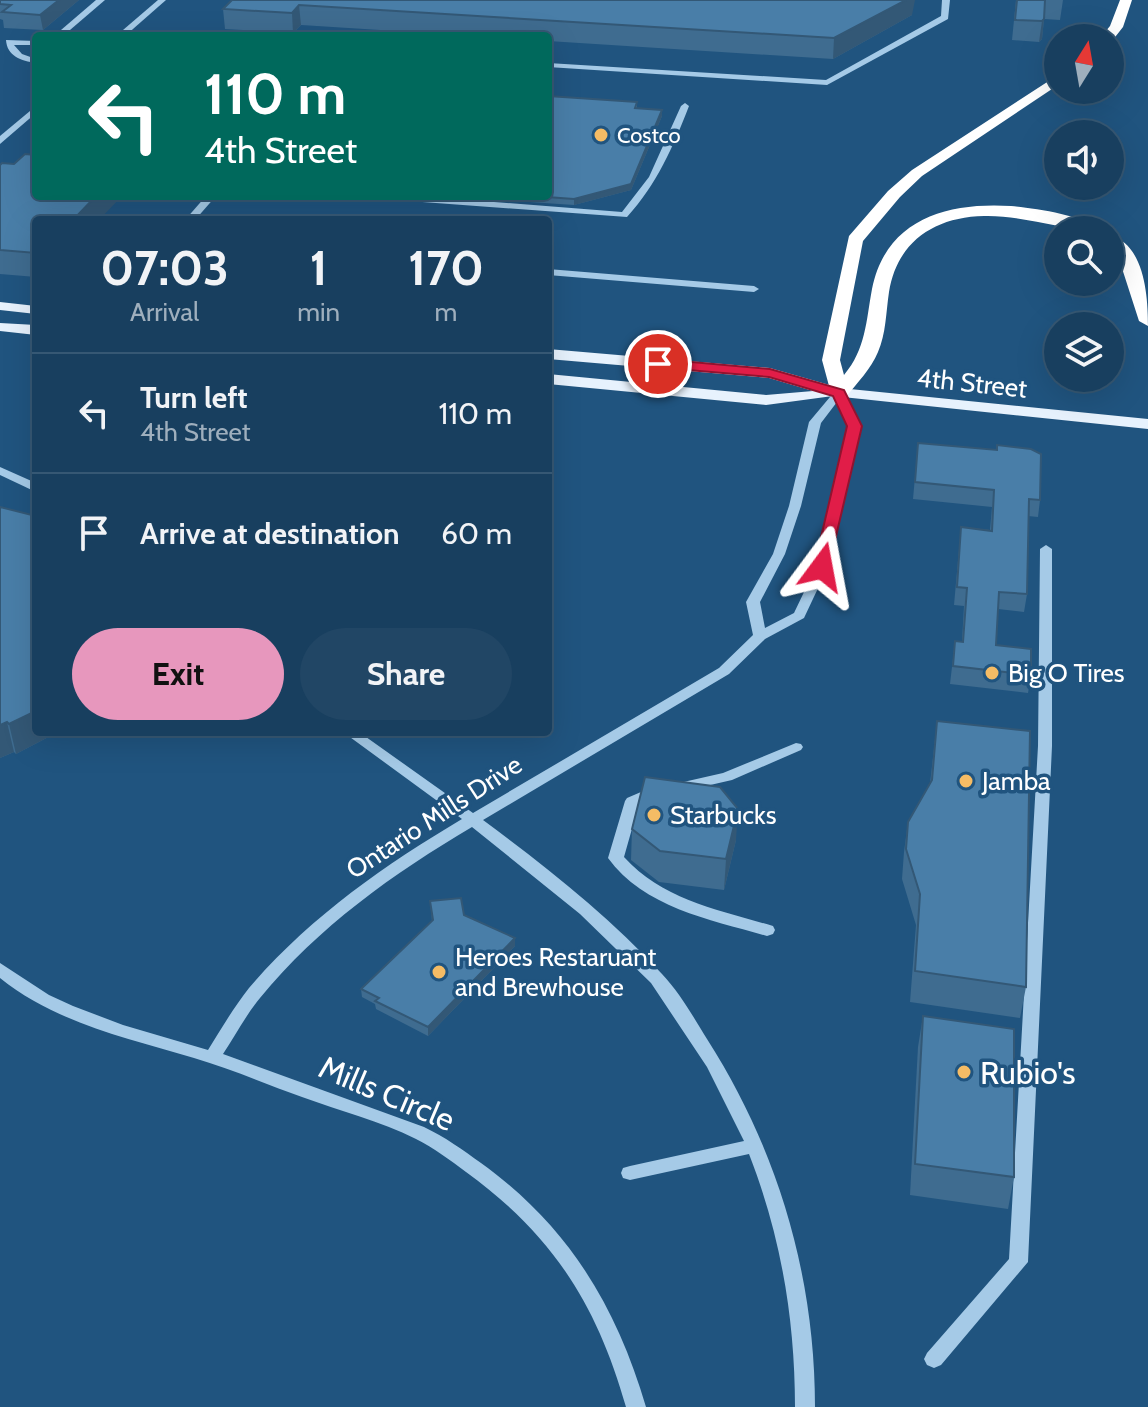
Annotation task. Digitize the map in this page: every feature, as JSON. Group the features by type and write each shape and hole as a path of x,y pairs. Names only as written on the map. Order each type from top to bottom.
{"highway":[{"path":"1117,24 1126,0"},
{"path":"839,393 831,360 855,240 894,194 917,173 1044,88"},
{"path":"839,393 870,352 883,280 891,257 907,236 924,224 967,213 1013,212 1044,216"},
{"path":"1124,254 1148,321"}],"main road":[{"path":"0,306 32,310"},
{"path":"0,327 32,330"},
{"name":"4th Street","path":"552,354 770,373 839,393 1148,424"},
{"name":"4th Street","path":"552,379 766,400 839,393"}],"street":[{"path":"63,32 101,0"},
{"path":"125,32 162,0"},
{"path":"552,65 827,83 945,17 946,0"},
{"path":"4,41 32,43"},
{"path":"4,41 23,59 32,60"},
{"path":"433,200 624,215 643,196 665,159 685,106"},
{"path":"0,141 32,113"},
{"path":"194,216 208,200"},
{"path":"552,272 754,289"},
{"path":"760,636 753,602 783,542 815,422 839,393"},
{"name":"Ontario Mills Drive","path":"212,1057 253,995 292,952 335,913 413,855 724,671 760,636 799,615 822,567 854,426 839,393"},
{"path":"0,471 32,486"},
{"path":"934,1359 1018,1262 1045,746 1046,549"},
{"path":"356,736 473,820 590,912 659,982 715,1063 771,1187 790,1256 804,1335 805,1407"},
{"path":"767,930 663,897 640,885 616,858 632,801 647,792 727,777 796,747"},
{"name":"Mills Circle","path":"0,969 21,988 105,1025 212,1057 413,1129 488,1176 573,1262 603,1311 616,1341 636,1407"},
{"path":"630,1173 754,1146"}],"building":[{"path":"0,0 59,0 40,15 2,12 11,5 0,4"},
{"path":"232,0 906,0 834,38 299,5 292,13 223,9"},
{"path":"1017,0 1045,0 1044,19 1015,20"},
{"name":"Costco","path":"552,96 637,102 635,108 662,110 631,184 574,199 552,197"},
{"path":"25,154 32,155 32,200 92,200 77,216 32,216 32,253 0,250 0,165 14,164"},
{"path":"918,443 997,450 997,445 1031,449 1041,454 1040,500 1029,499 1027,594 999,592 996,645 1031,649 1031,675 953,666 955,641 963,642 967,588 957,587 961,527 992,531 994,490 915,482"},
{"path":"0,507 32,515 32,713 0,725"},
{"path":"937,721 1030,731 1026,987 915,971 920,894 906,849 908,822 932,780"},
{"path":"645,777 720,787 738,809 726,859 660,851 632,829"},
{"name":"Heroes Restaruant and Brewhouse","path":"461,898 464,915 515,938 428,1027 375,1001 379,998 361,989 433,920 430,901"},
{"path":"923,1016 1014,1029 1014,1177 915,1164"}],"place":[{"name":"Costco","path":"601,135"},
{"name":"Big O Tires","path":"992,673"},
{"name":"Jamba","path":"966,781"},
{"name":"Starbucks","path":"654,815"},
{"name":"Heroes Restaruant and Brewhouse","path":"439,972"},
{"name":"Rubio's","path":"964,1072"}],"route":[{"path":"658,364 770,373 839,393 854,426 822,567"}]}
